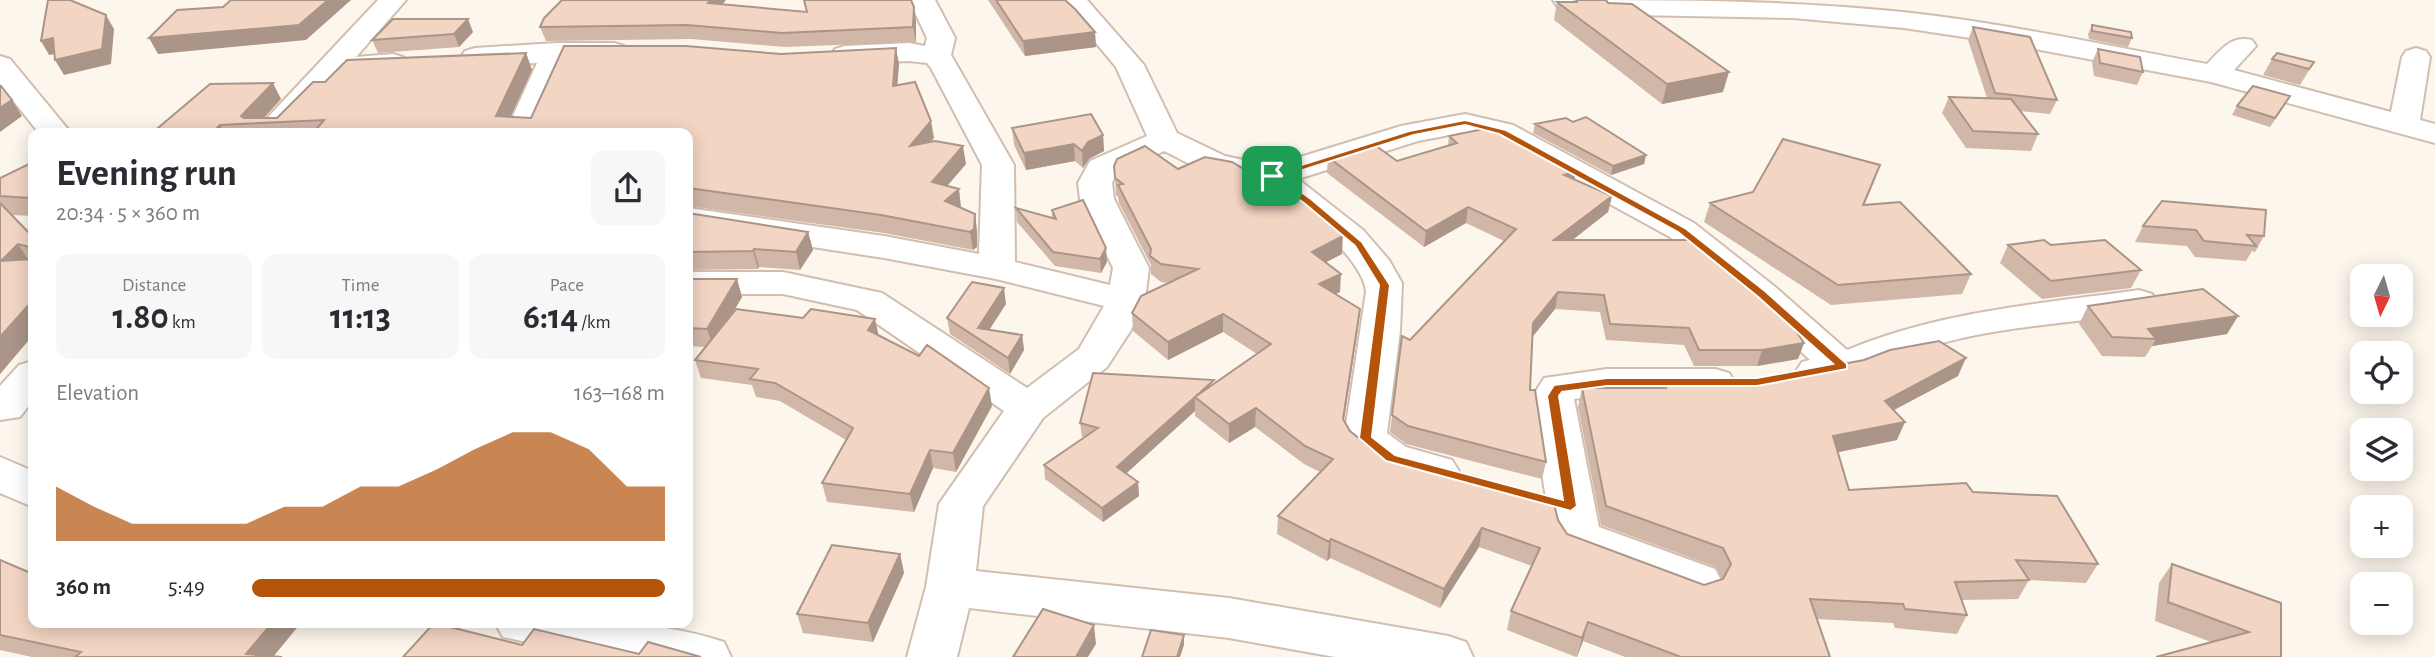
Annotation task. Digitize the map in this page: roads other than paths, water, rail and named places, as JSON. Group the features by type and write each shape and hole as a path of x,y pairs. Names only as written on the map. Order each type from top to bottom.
{"street":[{"path":"273,128 393,0"},
{"path":"922,0 942,38 936,56 998,165 997,268"},
{"path":"1073,0 1129,65 1164,139 1215,163 1272,176 1308,201 1359,244 1385,285 1365,438 1391,458 1468,479"},
{"path":"1566,0 1579,6 1793,10 1905,20 1997,34 2214,74 2435,134"},
{"path":"2214,74 2242,46"},
{"path":"329,66 557,52 643,52"},
{"path":"523,128 557,52"},
{"path":"812,57 909,52 936,56"},
{"path":"2404,125 2416,57"},
{"path":"0,65 51,128"},
{"path":"1272,176 1425,130 1465,123 1503,132 1682,230 1761,294 1842,367"},
{"path":"932,657 950,587 961,504 1028,408 1093,358 1112,330 1126,300 1131,268 1097,199 1096,183 1102,168 1164,139"},
{"path":"693,219 884,247 997,268 1126,300"},
{"path":"693,283 783,283 869,301 1028,408"},
{"path":"1699,582 1583,541 1551,501 1553,396 1558,388 1607,382 1769,379 1842,367 1897,344 1962,326 2177,296"},
{"path":"5,407 28,380"},
{"path":"0,474 28,488"},
{"path":"950,587 1229,618 1448,657"},
{"path":"547,628 706,657"}]}
